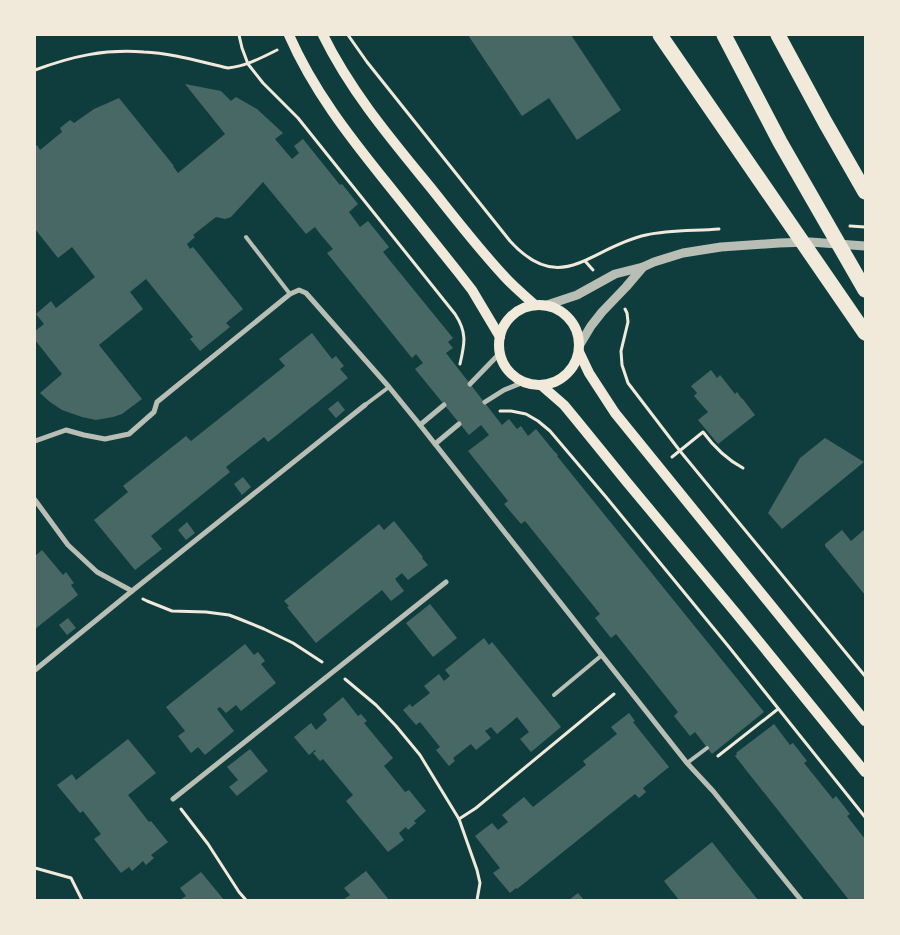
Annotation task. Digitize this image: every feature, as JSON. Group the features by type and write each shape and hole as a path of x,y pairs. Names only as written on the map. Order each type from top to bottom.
{"highway":[{"path":"660,35 865,333"},
{"path":"724,35 780,142 865,290"},
{"path":"778,35 865,192"}],"main road":[{"path":"289,35 305,68 327,105 349,136 472,290 500,337"},
{"path":"324,35 336,60 357,93 393,141 489,259 535,305"},
{"path":"579,349 570,371 562,378 552,383 532,385 515,378 508,370 503,362 499,345 506,323 516,312 525,307 547,305 558,309 567,316 574,324 578,335 579,349 589,373 615,413 865,721"},
{"path":"542,385 564,405 865,772"}],"street":[{"path":"547,305 577,295 615,274 643,267 683,253 721,246 779,243 810,242 865,246"},
{"path":"579,349 591,326 643,267"},
{"path":"35,441 66,430 105,439 128,434 154,412 157,402 290,294 299,290 306,293 420,425 687,763 713,791 801,900"},
{"path":"470,384 500,353"},
{"path":"485,402 504,390 524,382"},
{"path":"35,670 366,405"},
{"path":"420,425 444,405"},
{"path":"435,444 459,424"},
{"path":"35,500 68,545 97,572 132,591"},
{"path":"173,799 446,582"}],"lane":[{"path":"246,237 290,294"},
{"path":"366,405 388,387"},
{"path":"554,695 602,655"},
{"path":"687,763 707,748"}],"path":[{"path":"240,35 242,48 248,64 263,83 298,118 455,314 465,336 460,364"},
{"path":"348,35 367,62 510,241 524,256 532,261 543,266 558,268 570,266 585,261 616,244 645,235 677,231 723,229"},
{"path":"35,70 72,57 118,51 166,55 228,68 248,64 277,50"},
{"path":"621,304 627,313 628,322 621,351 622,365 628,383 680,451 865,676"},
{"path":"499,411 526,414 538,420 550,431 606,497 865,817"},
{"path":"670,459 703,432 714,447 732,462 743,468"},
{"path":"606,497 611,493"},
{"path":"132,591 147,601 172,611 229,615 264,629 316,657 335,670 376,705 420,755 459,819 480,883 476,900"},
{"path":"459,819 476,808 625,685"},
{"path":"696,774 778,709"},
{"path":"173,799 208,844 246,900"},
{"path":"35,868 71,878 82,900"}],"building":[{"path":"468,35 571,35 621,110 577,140 549,98 522,116"},
{"path":"185,84 221,91 231,101 236,97 257,109 283,133 275,139 292,159 299,153 294,146 303,139 358,204 349,212 360,227 368,221 389,247 383,252 453,338 448,342 453,348 446,353 502,425 509,419 517,429 521,426 528,436 536,429 764,712 712,754 695,732 690,736 674,716 678,712 616,634 611,638 595,618 600,614 525,521 521,524 504,504 508,501 468,451 489,435 481,425 469,435 415,369 423,363 416,354 412,358 327,253 333,249 315,227 306,234 263,182 231,217 225,219 216,217 193,235 195,237 187,244 190,249 193,247 243,309 226,323 230,327 200,351 190,339 193,337 146,279 130,292 143,309 99,345 142,399 122,414 96,420 62,410 40,393 62,374 35,340 35,331 44,324 36,314 51,301 56,308 95,277 72,247 58,258 35,229 35,147 37,145 40,150 62,132 60,128 70,120 74,123 94,109 119,98 178,173 225,134"},
{"path":"312,333 332,359 336,356 344,366 340,369 348,378 268,442 264,437 226,467 230,472 151,536 162,549 135,570 94,520 128,492 123,486 186,436 191,441 285,366 279,359"},
{"path":"711,370 717,378 720,375 735,394 737,392 755,415 718,444 698,420 708,412 694,396 697,393 691,386"},
{"path":"338,401 345,410 336,418 328,409"},
{"path":"825,438 864,462 782,529 768,513 800,458"},
{"path":"243,477 251,487 242,495 234,484"},
{"path":"394,521 428,565 408,580 402,573 395,579 404,591 391,601 382,590 316,643 284,601 379,524 384,530"},
{"path":"187,522 195,533 186,540 178,530"},
{"path":"865,529 865,595 825,544 842,530 851,541"},
{"path":"42,550 63,575 66,572 74,583 71,585 78,595 35,629 35,556"},
{"path":"430,604 457,638 433,657 406,623"},
{"path":"68,618 76,628 67,635 59,625"},
{"path":"484,638 489,645 492,642 561,727 531,752 520,739 529,732 517,717 497,734 491,727 485,731 491,738 476,750 471,744 453,758 455,761 449,766 436,750 440,747 420,722 416,725 403,710 410,704 412,707 430,693 424,686 439,674 444,681 450,676 445,670"},
{"path":"245,644 254,655 258,652 265,661 261,664 276,683 241,711 236,705 226,713 220,707 217,709 234,731 205,755 198,747 191,753 178,736 185,731 166,707"},
{"path":"343,697 358,716 361,714 367,721 364,723 393,758 384,766 405,792 409,790 426,811 414,821 416,823 408,830 406,827 399,833 404,840 388,852 346,801 353,795 323,759 320,761 313,753 315,750 309,755 294,737 311,723 316,730 327,720 323,714"},
{"path":"629,713 635,721 633,722 669,767 643,788 646,792 639,798 635,794 510,893 493,873 500,868 475,836 492,823 498,830 508,822 502,815 524,797 533,807 586,765 583,761 617,734 611,727"},
{"path":"774,724 790,745 793,743 807,761 804,763 833,799 836,796 850,814 847,816 865,839 865,900 849,900 735,756 736,753"},
{"path":"128,739 156,773 128,795 149,822 151,821 168,842 151,855 154,858 146,865 143,861 132,871 129,867 121,873 94,839 101,834 83,811 80,813 57,785 72,774 76,780"},
{"path":"250,749 268,771 237,796 229,787 238,780 227,767"},
{"path":"712,842 758,900 679,900 664,881"},
{"path":"366,871 389,900 343,900 350,895 344,888"},
{"path":"201,872 224,900 180,900 186,896 180,888"},
{"path":"578,893 584,900 569,900"}]}
